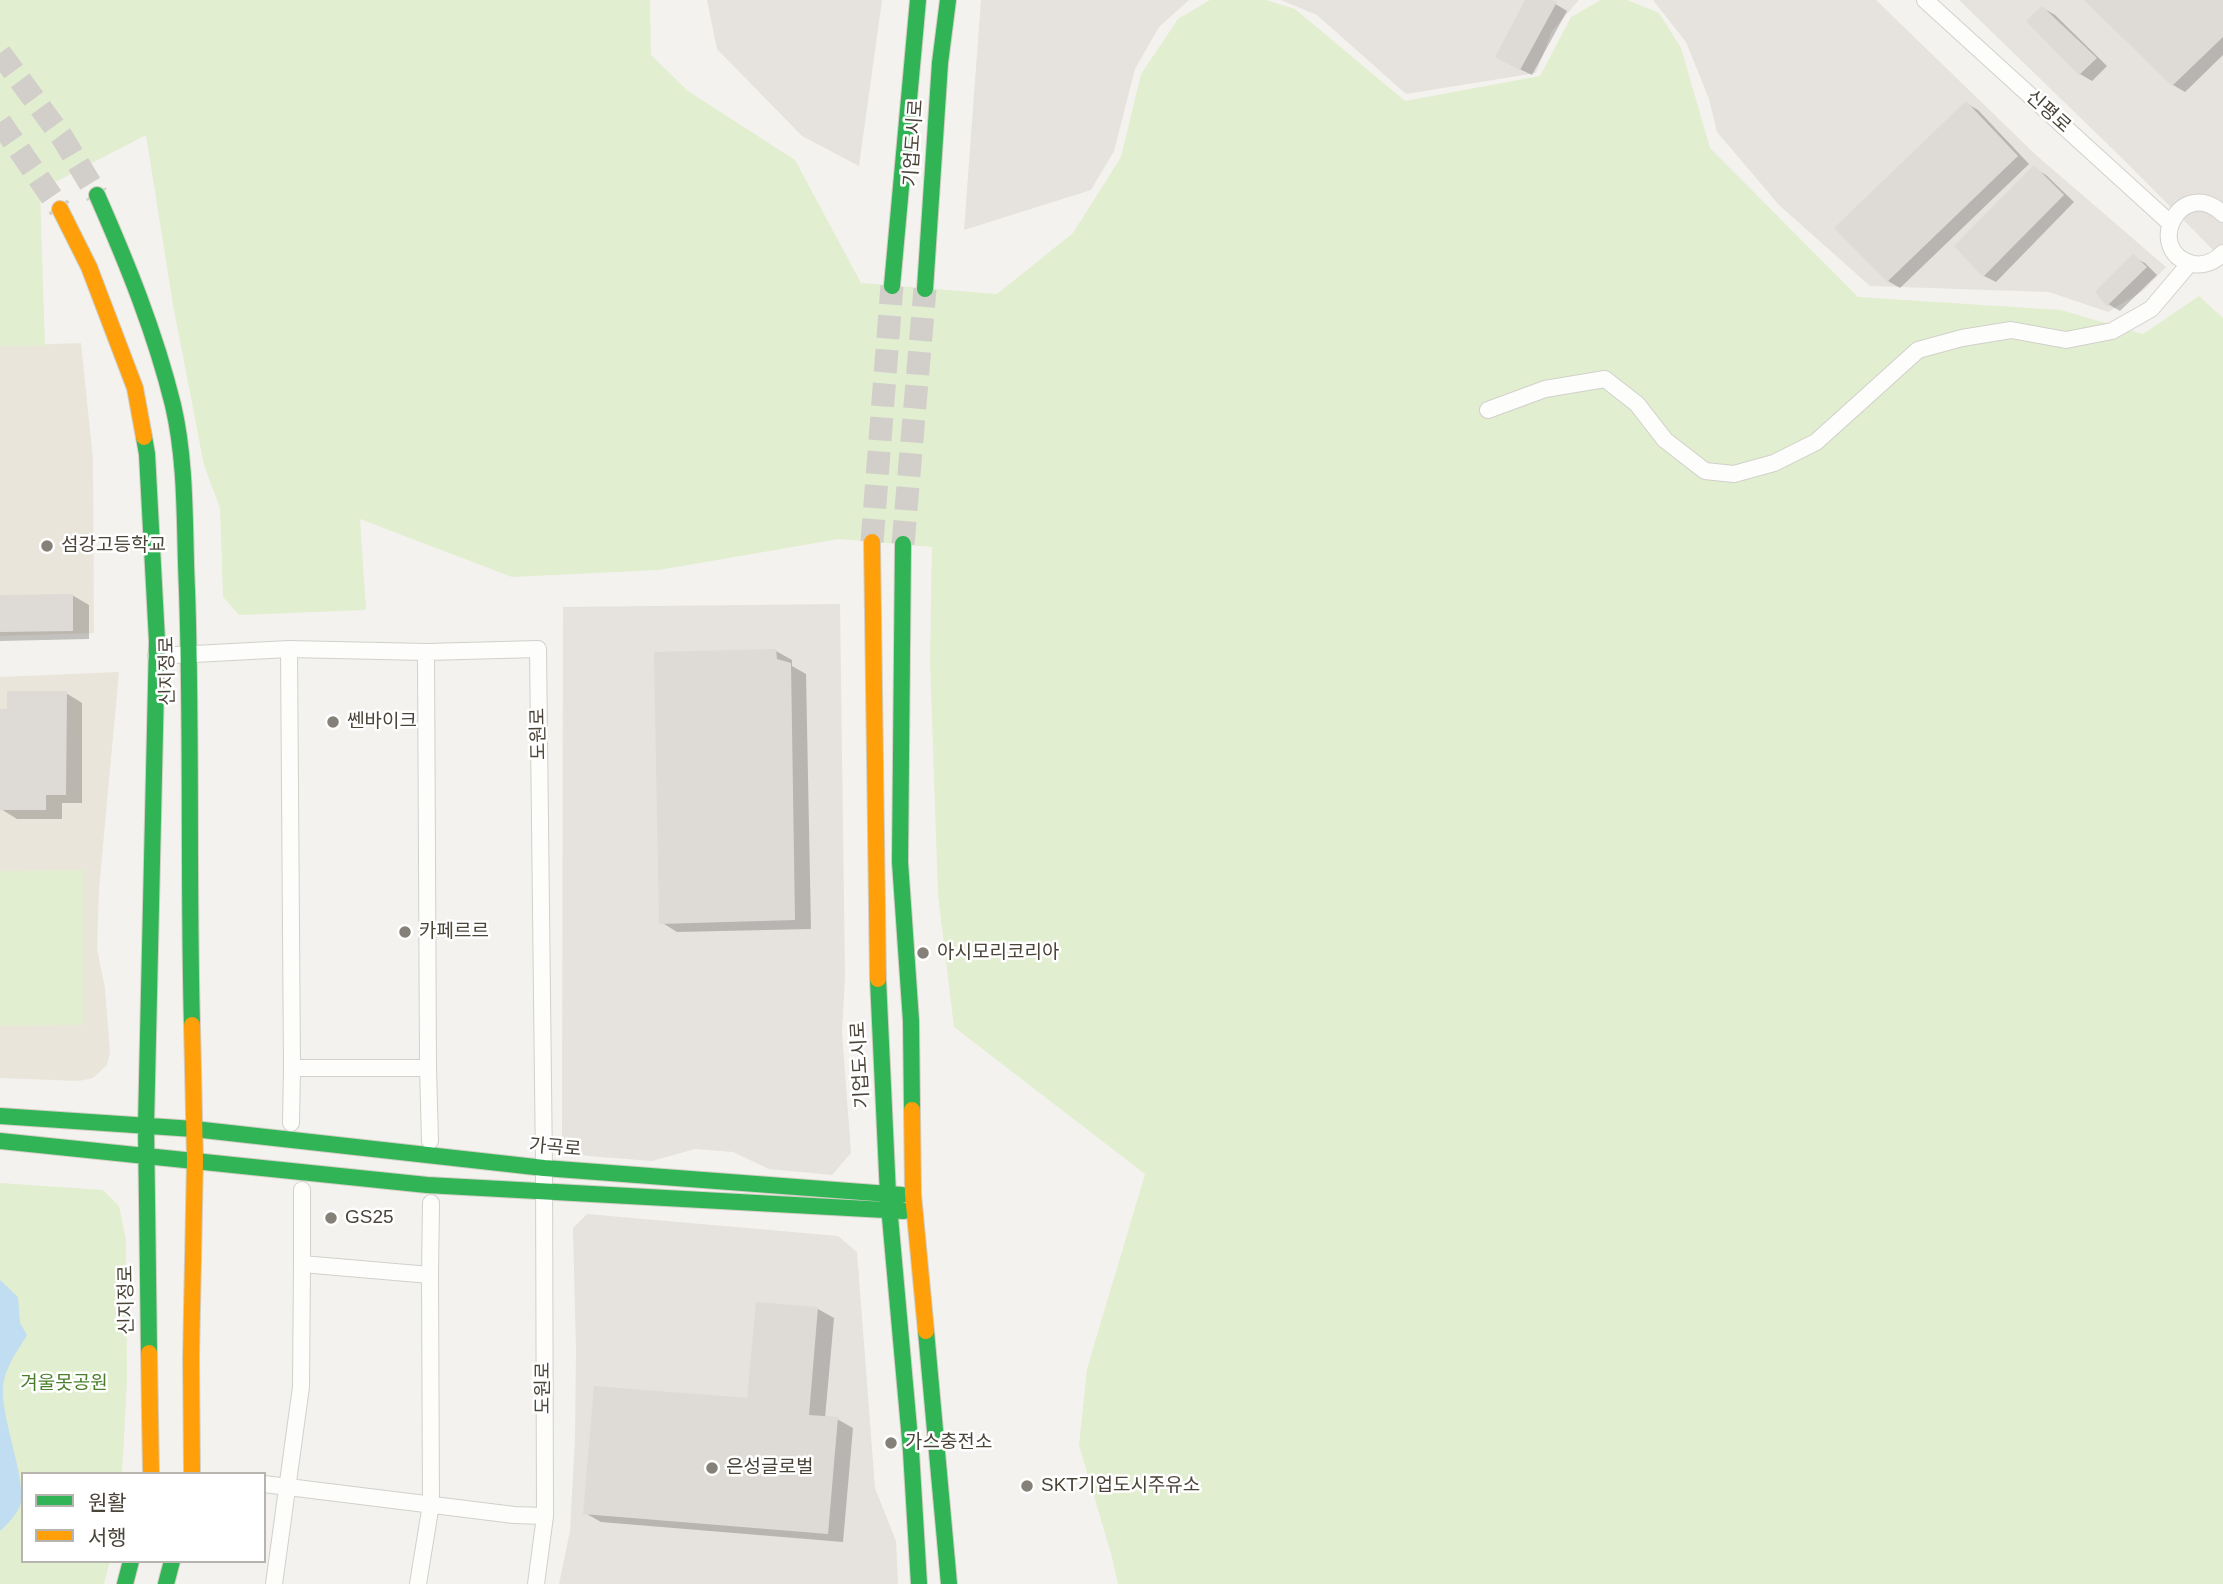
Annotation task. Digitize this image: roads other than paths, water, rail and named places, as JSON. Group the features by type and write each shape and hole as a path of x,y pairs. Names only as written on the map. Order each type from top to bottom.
{"street":[{"name":"기업도시로","path":"892,286 918,0"},
{"name":"기업도시로","path":"925,289 940,63 948,0"},
{"name":"신평로","path":"1925,0 2170,223"},
{"name":"신지정로","path":"97,195 131,274 173,406 182,463 189,655 189,917 195,1160 191,1358 195,1472"},
{"path":"2223,214 2213,206 2193,203 2183,207 2170,223 2168,231 2171,247 2176,254 2190,263 2209,263 2223,253"},
{"name":"신지정로","path":"60,209 89,267 135,388 147,454 156,656 146,1125 151,1472"},
{"path":"1488,410 1545,389 1605,379 1637,404 1665,440 1705,471 1734,474 1774,463 1816,442 1918,350 1962,338 2011,330 2066,340 2112,331 2151,309 2190,263"},
{"name":"기업도시로","path":"873,542 876,923 889,1203 911,1451 919,1584"},
{"path":"903,544 900,862 911,1021 913,1194 949,1584"},
{"path":"289,649 291,1123"},
{"name":"도원로","path":"156,656 289,649 426,652 538,649 545,1517 536,1584"},
{"path":"426,652 430,1141"},
{"path":"292,1068 428,1068"},
{"path":"0,1116 146,1125"},
{"name":"가곡로","path":"146,1125 889,1203 914,1211"},
{"path":"0,1141 146,1156"},
{"name":"가곡로","path":"146,1156 427,1185 543,1191 889,1203 913,1194"},
{"path":"274,1584 301,1387 302,1190"},
{"path":"418,1584 431,1504 431,1203"},
{"path":"302,1264 430,1275"},
{"path":"266,1483 545,1517"},
{"path":"125,1584 130,1563"},
{"path":"166,1584 171,1563"}],"water":[{"path":"0,1280 18,1297 20,1323 27,1335 12,1360 4,1381 3,1401 18,1467 21,1496 17,1512 0,1531"}],"tunnel":[{"path":"0,53 62,137 97,195"},
{"path":"0,122 60,209"},
{"path":"872,542 892,286"},
{"path":"903,544 925,289"}],"place":[{"name":"섬강고등학교","path":"47,546"},
{"name":"쎈바이크","path":"333,722"},
{"name":"카페르르","path":"405,932"},
{"name":"아시모리코리아","path":"923,953"},
{"name":"GS25","path":"331,1218"},
{"name":"가스충전소","path":"891,1443"},
{"name":"은성글로벌","path":"712,1468"},
{"name":"SKT기업도시주유소","path":"1027,1486"}],"park label":[{"name":"겨울못공원","path":"64,1384"}]}
